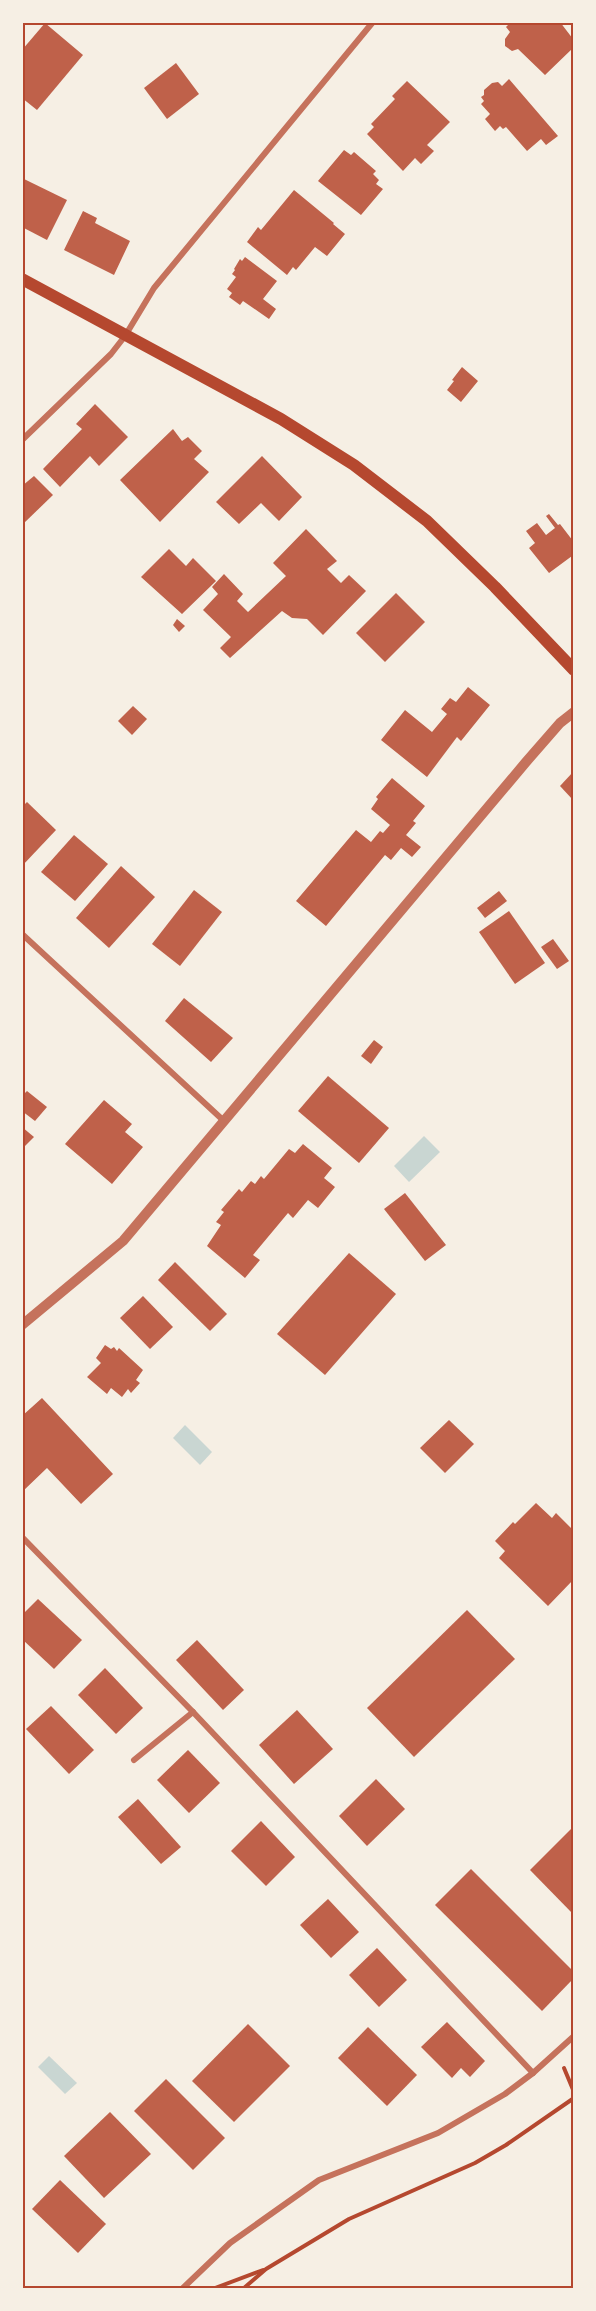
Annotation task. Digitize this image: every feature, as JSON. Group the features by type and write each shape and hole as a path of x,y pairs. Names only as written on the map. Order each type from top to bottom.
{"main road":[{"path":"22,279 282,419 354,465 427,521 495,587 573,670"}],"street":[{"path":"22,440 111,354 125,336 154,288 373,22"},
{"path":"22,1325 123,1241 526,762 560,723 573,712"},
{"path":"22,934 225,1122"},
{"path":"22,1538 193,1712 533,2073"},
{"path":"134,1760 193,1712"},
{"path":"183,2289 230,2243 319,2180 438,2133 505,2094 533,2073 573,2036"}],"path":[{"path":"558,2050 573,2092"},
{"path":"215,2289 266,2269 349,2218 475,2163 506,2145 573,2098"},
{"path":"244,2289 266,2269"}],"shaded area":[{"path":"424,1136 440,1152 409,1182 394,1166"},
{"path":"185,1425 212,1452 200,1465 173,1438"},
{"path":"49,2056 77,2083 65,2094 38,2067"}],"building":[{"path":"506,22 560,22 573,39 573,48 545,75 518,49 512,51 505,46 505,39 510,32 506,27 508,25"},
{"path":"45,23 83,55 37,110 22,98 22,50"},
{"path":"176,63 199,94 167,119 144,88"},
{"path":"509,79 558,136 546,145 541,139 527,151 506,127 503,129 500,126 495,131 485,119 490,114 481,104 484,101 481,97 484,95 484,90 492,83 498,82 502,86"},
{"path":"407,81 450,122 427,145 434,151 421,164 415,158 403,171 367,134 374,127 371,124 395,99 392,96"},
{"path":"344,150 351,155 354,152 376,171 373,174 379,180 376,184 383,189 361,215 318,181"},
{"path":"24,179 67,200 47,240 22,227"},
{"path":"294,190 345,234 327,256 315,247 296,270 293,267 287,275 247,242 258,227 261,230"},
{"path":"83,211 97,218 95,223 130,241 114,275 64,250"},
{"path":"245,257 277,281 263,299 276,309 269,319 243,301 240,305 229,297 232,293 227,289 236,277 232,274 234,269 240,259 242,261"},
{"path":"462,367 478,381 461,402 447,390"},
{"path":"95,404 128,437 99,466 90,456 60,487 43,469 82,429 76,424"},
{"path":"173,429 182,441 188,437 202,451 194,459 209,472 160,522 120,480"},
{"path":"262,456 302,497 279,521 261,503 239,524 216,502"},
{"path":"34,476 53,495 22,525 22,486"},
{"path":"549,514 573,541 573,558 572,556 549,573 529,548 535,543 526,531 537,523 546,535 555,528 546,516"},
{"path":"306,529 337,561 327,569 341,583 349,575 366,591 323,635 307,619 292,618 282,611 230,658 220,648 231,637 203,610 218,594 212,587 224,574 243,594 237,601 248,612 286,576 273,563"},
{"path":"169,549 186,566 193,558 216,581 182,614 141,577"},
{"path":"396,593 425,622 385,662 356,633"},
{"path":"177,619 185,626 179,632 173,625"},
{"path":"468,687 490,705 461,741 457,737 427,777 381,740 405,710 432,732 447,714 441,709 450,698 456,702"},
{"path":"133,706 147,719 132,735 118,721"},
{"path":"573,772 573,800 560,786"},
{"path":"392,778 425,806 413,821 416,823 406,835 421,847 412,857 401,848 391,860 385,855 326,926 296,901 356,830 371,842 380,831 383,833 390,825 371,809 378,799 376,797"},
{"path":"27,802 56,830 22,866 22,807"},
{"path":"74,835 108,864 75,901 41,872"},
{"path":"121,866 155,897 109,948 76,918"},
{"path":"194,890 222,912 180,966 152,944"},
{"path":"499,891 507,901 485,918 477,908"},
{"path":"509,911 545,963 515,984 479,932"},
{"path":"553,939 569,961 557,969 541,947"},
{"path":"184,998 233,1038 211,1062 165,1021"},
{"path":"374,1040 383,1047 371,1064 361,1056"},
{"path":"328,1076 389,1128 359,1163 298,1111"},
{"path":"27,1091 47,1107 35,1121 22,1111 22,1096"},
{"path":"104,1100 132,1124 125,1132 143,1147 112,1184 65,1144"},
{"path":"22,1127 34,1137 25,1146 22,1144"},
{"path":"303,1144 332,1168 324,1178 335,1187 318,1208 308,1200 293,1218 288,1213 253,1255 260,1260 245,1278 207,1246 221,1225 216,1222 224,1212 221,1210 239,1189 242,1192 251,1181 255,1184 261,1176 264,1179 289,1149 295,1153"},
{"path":"405,1193 446,1245 425,1261 384,1209"},
{"path":"349,1253 396,1294 325,1375 277,1334"},
{"path":"175,1262 227,1314 210,1331 158,1280"},
{"path":"143,1296 173,1327 150,1349 120,1318"},
{"path":"105,1345 111,1349 114,1347 117,1351 119,1348 143,1370 136,1380 140,1383 131,1393 128,1389 122,1397 111,1388 107,1394 87,1377 101,1363 96,1358"},
{"path":"42,1398 113,1474 81,1504 47,1468 22,1492 22,1416"},
{"path":"449,1420 474,1444 445,1473 420,1448"},
{"path":"536,1503 552,1518 556,1513 573,1530 571,1537 573,1540 573,1580 548,1606 499,1558 505,1551 495,1541"},
{"path":"38,1599 82,1640 54,1669 22,1639 22,1615"},
{"path":"467,1610 515,1659 414,1757 367,1708"},
{"path":"197,1640 244,1690 223,1710 176,1660"},
{"path":"105,1668 143,1708 116,1734 78,1695"},
{"path":"51,1706 94,1750 69,1774 26,1729"},
{"path":"297,1710 333,1749 294,1784 259,1745"},
{"path":"188,1750 220,1783 189,1813 157,1780"},
{"path":"376,1779 405,1809 367,1846 339,1816"},
{"path":"138,1799 181,1847 161,1864 118,1817"},
{"path":"261,1821 295,1857 266,1886 231,1851"},
{"path":"573,1827 573,1914 530,1870"},
{"path":"471,1869 573,1971 573,1979 542,2011 435,1905"},
{"path":"328,1899 359,1932 331,1958 300,1925"},
{"path":"377,1948 407,1980 379,2007 349,1975"},
{"path":"447,2022 485,2061 470,2077 461,2068 452,2078 421,2047"},
{"path":"248,2024 290,2066 234,2122 192,2081"},
{"path":"368,2027 417,2075 387,2106 338,2058"},
{"path":"166,2079 225,2138 193,2170 134,2111"},
{"path":"110,2112 151,2154 104,2198 64,2156"},
{"path":"60,2180 106,2224 78,2253 32,2209"}]}
